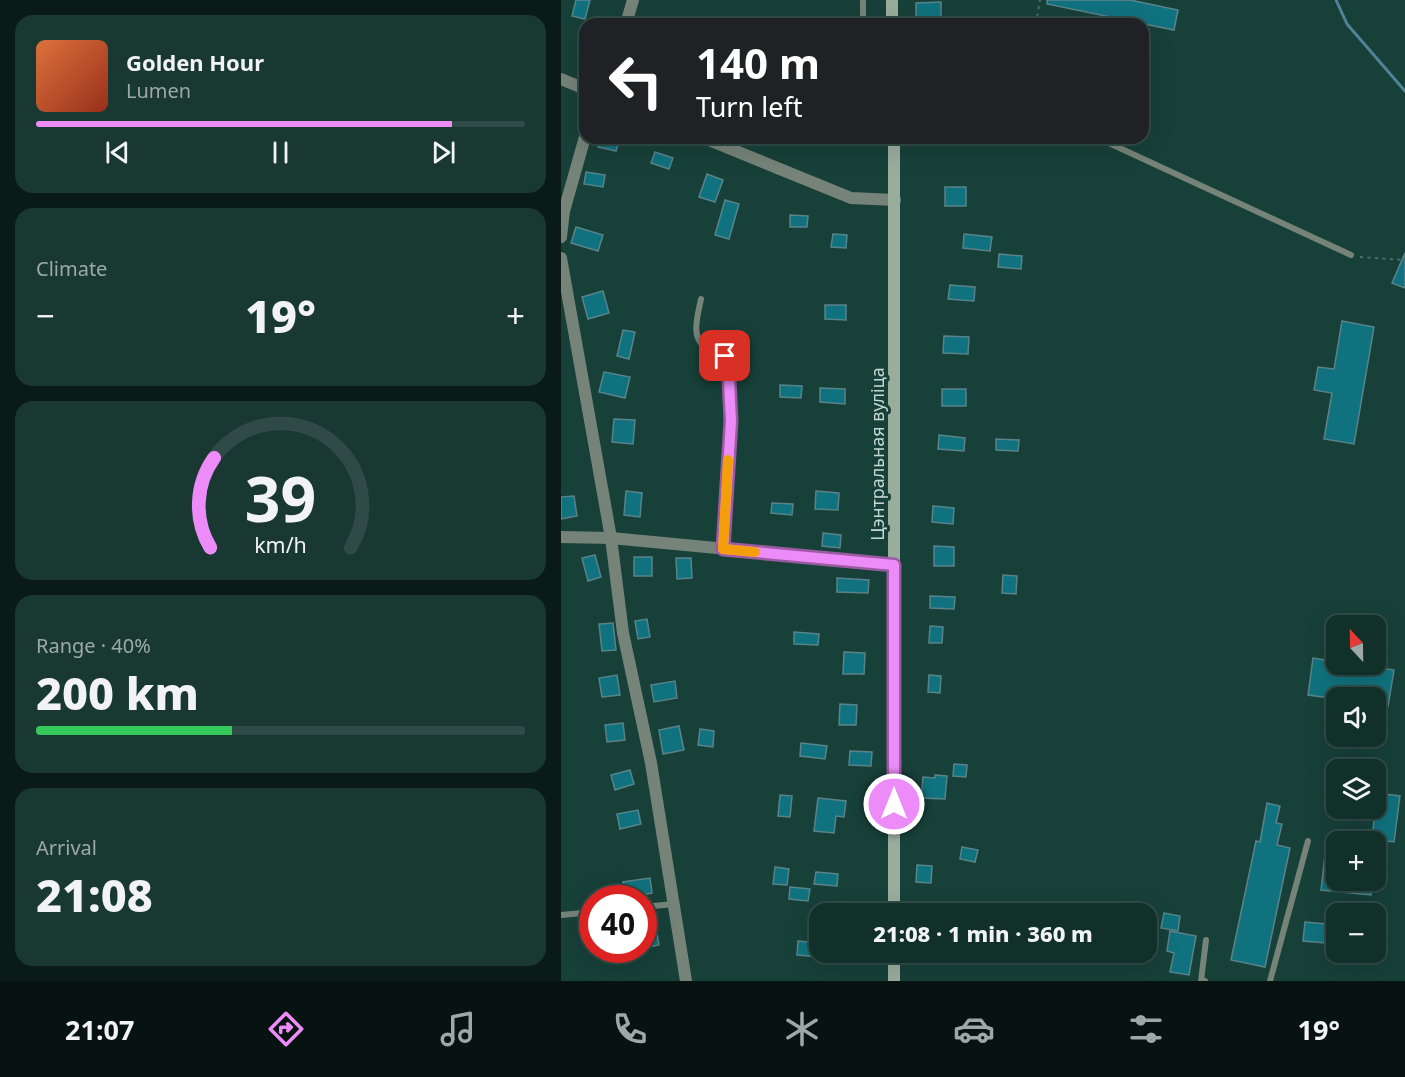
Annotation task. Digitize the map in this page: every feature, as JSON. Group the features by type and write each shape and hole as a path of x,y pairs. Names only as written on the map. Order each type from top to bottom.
{"street":[{"path":"628,18 633,0"},
{"path":"892,0 892,18"},
{"path":"561,79 579,86"},
{"path":"561,237 564,211 583,144"},
{"path":"719,144 851,198 895,200"},
{"name":"Цэнтральная вуліца","path":"894,144 894,903"},
{"path":"561,258 611,538 623,633 651,763 686,981"},
{"path":"561,537 611,538 894,565"},
{"path":"894,963 894,981"}],"lane":[{"path":"863,0 863,18"},
{"path":"1111,144 1351,255"},
{"path":"701,299 695,327 696,338 704,348 725,356 728,360 731,421 723,549"},
{"path":"1271,981 1308,841"},
{"path":"657,906 674,904"},
{"path":"561,915 579,913"},
{"path":"1205,981 1201,981 1206,940"}],"path":[{"path":"1037,18 1040,0"},
{"path":"1351,255 1369,259 1405,260"}],"building":[{"path":"576,0 590,0 585,18 572,16"},
{"path":"1047,0 1130,0 1178,10 1174,30 1149,25 1149,18 1115,18 1047,4"},
{"path":"941,2 941,18 916,18 916,3"},
{"path":"599,144 618,144 616,151 598,147"},
{"path":"655,152 673,158 669,169 651,163"},
{"path":"586,172 605,175 603,187 584,184"},
{"path":"707,174 723,180 715,202 699,197"},
{"path":"945,187 966,187 966,206 945,206"},
{"path":"725,200 739,204 729,239 715,235"},
{"path":"790,215 808,216 807,227 790,227"},
{"path":"576,227 603,235 598,251 571,243"},
{"path":"833,234 847,235 846,248 831,247"},
{"path":"964,234 992,237 990,251 963,248"},
{"path":"1405,253 1405,288 1392,283"},
{"path":"999,254 1022,256 1021,269 998,267"},
{"path":"950,285 975,287 974,301 948,299"},
{"path":"603,291 609,313 588,319 582,297"},
{"path":"825,305 846,305 846,320 825,319"},
{"path":"1342,321 1374,327 1354,444 1324,439 1332,393 1314,390 1318,367 1334,369"},
{"path":"623,330 635,332 629,359 617,356"},
{"path":"944,336 969,337 968,354 943,353"},
{"path":"604,372 630,377 625,398 599,392"},
{"path":"780,385 802,386 801,398 780,397"},
{"path":"820,388 845,389 845,404 820,402"},
{"path":"942,389 966,389 966,406 942,406"},
{"path":"614,419 635,420 633,444 612,442"},
{"path":"939,435 965,438 964,451 938,449"},
{"path":"996,439 1019,440 1018,451 996,450"},
{"path":"626,491 642,493 640,517 624,515"},
{"path":"816,491 839,493 838,510 815,509"},
{"path":"574,496 577,516 561,519 561,497"},
{"path":"772,503 793,504 792,515 771,513"},
{"path":"933,506 954,508 953,524 932,522"},
{"path":"823,533 841,535 840,548 822,546"},
{"path":"934,546 954,547 954,566 934,566"},
{"path":"595,555 601,577 588,581 582,558"},
{"path":"634,557 652,557 652,576 634,576"},
{"path":"676,558 691,558 692,578 677,579"},
{"path":"1003,575 1017,576 1016,594 1002,593"},
{"path":"837,578 869,580 868,593 837,592"},
{"path":"930,596 955,597 954,609 930,608"},
{"path":"647,619 650,637 638,639 635,621"},
{"path":"613,623 616,650 602,651 599,624"},
{"path":"930,626 943,627 942,643 929,643"},
{"path":"794,632 819,634 818,645 794,644"},
{"path":"844,652 865,653 864,674 843,674"},
{"path":"1313,658 1326,660 1326,675 1386,675 1386,669 1394,670 1388,706 1386,706 1386,687 1326,687 1326,697 1308,695"},
{"path":"617,675 620,695 602,697 599,678"},
{"path":"929,675 941,676 940,693 928,692"},
{"path":"675,681 677,698 654,702 651,685"},
{"path":"840,704 857,705 856,725 839,725"},
{"path":"623,723 625,740 607,742 605,725"},
{"path":"679,726 684,750 663,754 659,730"},
{"path":"700,729 714,731 713,747 698,745"},
{"path":"801,743 827,746 825,759 800,756"},
{"path":"850,751 872,752 871,766 849,765"},
{"path":"954,764 967,765 966,777 953,776"},
{"path":"630,770 634,784 615,790 611,775"},
{"path":"935,775 947,776 945,799 921,798 923,777 935,778"},
{"path":"1386,794 1400,796 1394,842 1386,841 1386,831 1373,831 1374,819 1386,819"},
{"path":"780,795 792,796 790,817 778,816"},
{"path":"818,798 846,801 844,817 836,816 834,833 814,831"},
{"path":"1267,803 1280,806 1276,823 1282,824 1277,845 1290,848 1265,967 1231,960 1256,841 1260,842"},
{"path":"638,810 641,824 620,829 617,814"},
{"path":"962,847 978,850 975,862 960,859"},
{"path":"1325,855 1326,855 1326,890 1321,890"},
{"path":"917,865 932,866 931,883 916,882"},
{"path":"775,867 789,869 787,885 773,884"},
{"path":"816,872 838,874 837,886 814,884"},
{"path":"650,878 651,885 623,885 623,882"},
{"path":"790,887 810,889 808,901 789,899"},
{"path":"1331,891 1372,891 1371,895"},
{"path":"1164,913 1180,916 1178,931 1161,928"},
{"path":"1305,922 1326,924 1326,943 1303,941"},
{"path":"1170,931 1196,936 1189,975 1170,972 1174,953 1167,951"},
{"path":"798,941 809,942 809,956 797,955"}],"waterway":[{"path":"1336,0 1347,24 1405,91"}],"slow traffic":[{"path":"728,460 723,549 755,552"}],"route":[{"path":"725,356 728,360 731,421 723,549 894,565 894,804"}]}
